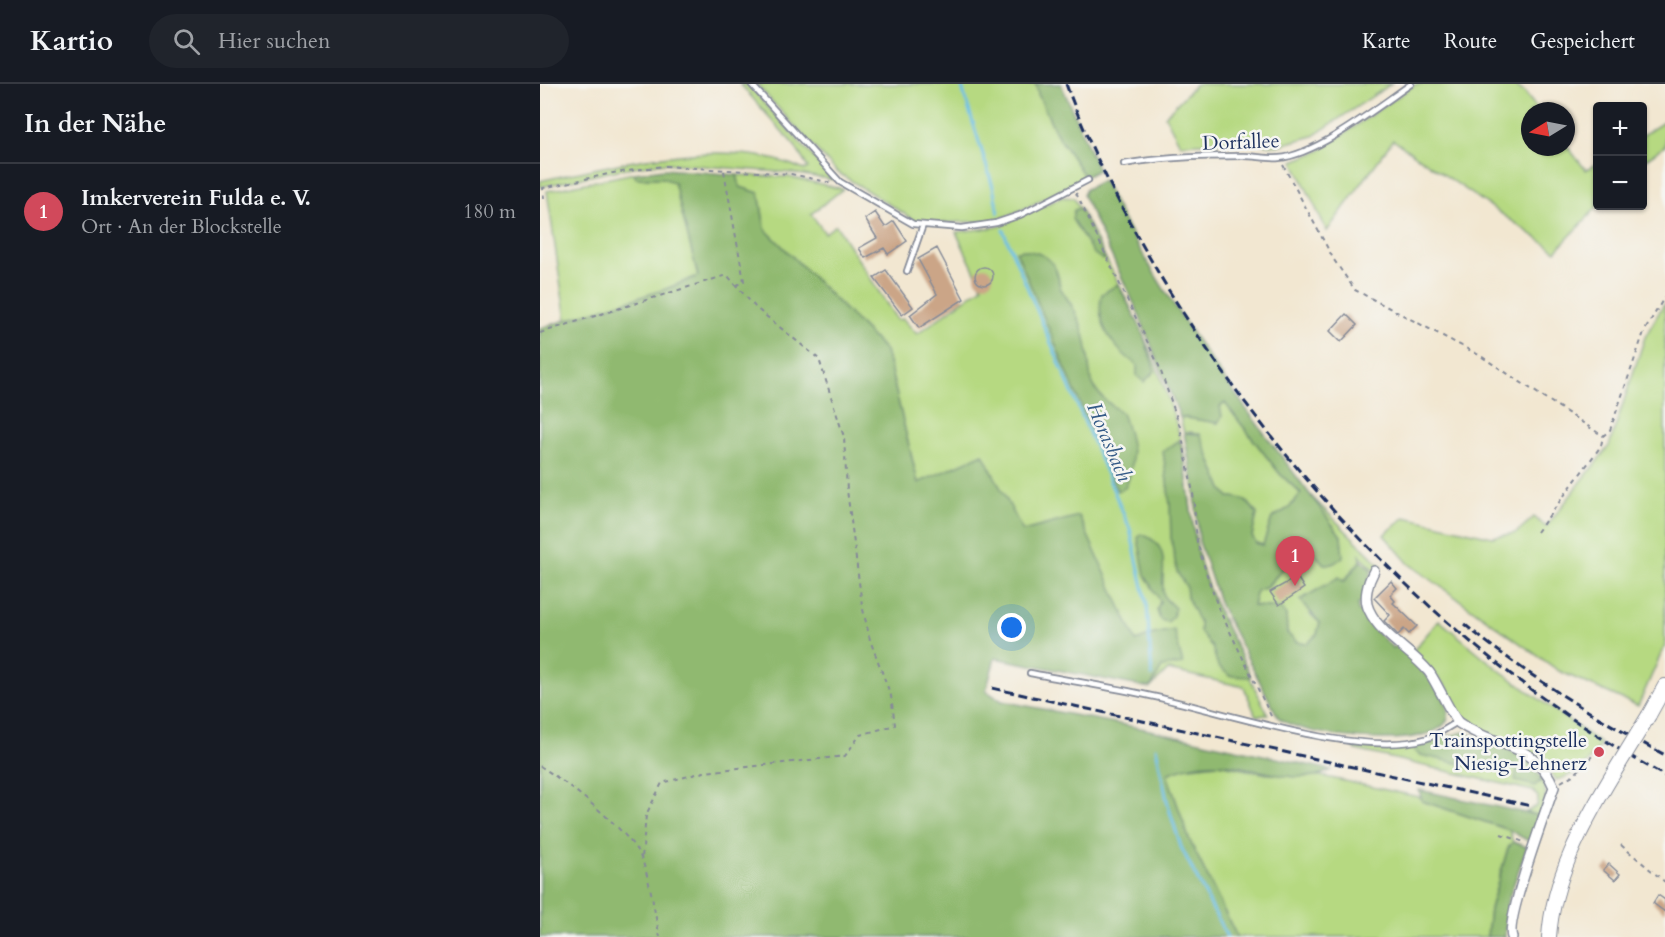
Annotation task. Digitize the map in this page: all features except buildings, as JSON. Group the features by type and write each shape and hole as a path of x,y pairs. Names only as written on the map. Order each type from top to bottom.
{"main road":[{"path":"1549,937 1560,884 1576,839 1665,686"}],"street":[{"path":"1374,571 1368,585 1367,608 1383,629 1427,670 1442,690 1457,722 1531,755 1549,775 1554,787 1514,909 1510,932 1512,937"}],"lane":[{"path":"752,84 840,182 913,224 962,228 996,223 1020,215 1088,180"},
{"name":"Dorfallee","path":"1124,164 1243,156 1280,158 1318,144 1411,84"},
{"path":"907,271 923,225"},
{"path":"1030,673 1152,696 1360,742 1400,743 1426,739 1457,722"}],"path":[{"path":"1280,158 1334,260 1355,290 1479,355 1603,436"},
{"path":"544,199 541,189 613,173 664,166 791,174 830,183 840,182"},
{"path":"724,170 744,281 737,285"},
{"path":"1074,188 1159,366 1180,427 1193,493 1197,542 1206,572 1218,607 1275,725"},
{"path":"540,333 727,274 756,308 819,359 844,437 847,490 862,605 870,640 891,696 895,725 860,735 845,756 704,772 662,783 646,815 642,858 660,937"},
{"path":"1537,532 1602,446 1603,436 1610,430 1644,332 1665,296"},
{"path":"1554,787 1576,773 1596,752"},
{"path":"540,766 566,782 615,825 642,858"},
{"path":"1502,834 1534,849"},
{"path":"1621,846 1665,882"}],"green space":[{"path":"740,84 747,84 834,180 791,173 666,163 632,167 540,187 540,181 603,167 709,153 743,154 775,159 804,170 808,168 795,146"},
{"path":"756,84 1036,84 1038,94 1056,133 1085,177 1028,207 995,221 935,223 914,220 837,172"},
{"path":"1036,84 1061,84 1098,170 1085,177 1056,133 1038,94"},
{"path":"1196,84 1391,84 1313,136 1277,146 1239,141 1180,144 1165,116"},
{"path":"1416,84 1513,84 1532,102 1521,102 1521,156 1575,156 1586,170 1593,166 1594,210 1556,251 1393,140 1327,231 1293,161 1319,151"},
{"path":"1665,121 1665,146 1647,158 1647,156 1647,132"},
{"path":"664,169 737,175 740,187 759,193 765,229 886,351 918,483 983,454 1023,531 1079,516 1136,641 1174,630 1183,664 1162,667 1150,688 995,658 986,691 1002,701 1145,729 1331,770 1304,777 1211,764 1191,766 1167,774 1189,839 1237,937 540,937 540,328 666,289 698,276 674,182 662,178 636,178 634,173"},
{"path":"634,173 637,178 662,178 674,182 698,276 666,289 566,321 547,191"},
{"path":"737,175 789,177 843,189 811,214 825,233 836,225 897,320 903,319 917,334 982,287 956,232 997,227 1062,197 1074,198 1132,310 1168,396 1182,444 1194,535 1202,570 1224,626 1268,715 1256,716 1244,687 1168,670 1150,688 1162,667 1174,631 1154,634 1136,642 1079,517 1023,531 918,483 886,351 765,229 759,193 740,187"},
{"path":"1103,180 1156,276 1184,321 1244,407 1341,536 1343,557 1333,564 1324,564 1315,554 1296,555 1265,588 1257,590 1253,606 1280,608 1286,615 1287,633 1297,642 1307,644 1317,634 1320,623 1300,600 1339,577 1344,582 1361,560 1372,570 1363,603 1358,604 1358,611 1364,612 1366,622 1393,648 1397,645 1434,684 1448,709 1445,724 1429,733 1405,738 1375,739 1315,732 1292,725 1278,717 1220,605 1199,541 1195,493 1184,433 1200,434 1222,489 1229,497 1245,501 1257,514 1252,536 1256,543 1263,545 1272,518 1289,508 1301,493 1280,474 1225,403 1220,406 1222,416 1218,423 1180,417 1137,310 1083,195 1086,189"},
{"path":"1080,208 1105,258 1103,260 1093,253 1072,219 1074,210"},
{"path":"1024,250 1046,257 1053,264 1060,288 1082,328 1094,386 1108,403 1122,413 1132,450 1131,469 1125,488 1117,491 1016,251"},
{"path":"1118,284 1141,328 1155,371 1144,382 1137,376 1137,365 1114,343 1103,325 1100,305 1102,294"},
{"path":"1665,302 1665,645 1638,706 1559,671 1409,564 1384,535 1405,517 1492,537 1516,533 1534,517 1546,527 1609,446 1645,337"},
{"path":"1225,403 1280,474 1301,494 1289,508 1272,518 1263,546 1255,543 1252,536 1257,514 1245,501 1229,497 1222,489 1208,453 1192,432 1184,433 1180,417 1218,423 1220,406"},
{"path":"1180,440 1202,568 1218,610 1251,677 1230,676 1218,666 1212,647 1200,632 1200,624 1187,597 1186,586 1177,572 1171,539 1170,505 1163,451"},
{"path":"1304,489 1382,567 1377,572 1360,555 1361,560 1343,582 1339,577 1310,614 1320,623 1317,634 1307,645 1297,642 1287,633 1286,615 1280,608 1253,606 1257,590 1266,588 1296,555 1315,554 1324,564 1333,564 1341,536"},
{"path":"1141,534 1159,547 1162,556 1163,591 1165,598 1175,608 1168,622 1160,620 1157,610 1160,601 1145,575 1138,538"},
{"path":"1439,620 1499,670 1601,744 1588,762 1570,775 1556,780 1540,757 1477,729 1460,716 1447,687 1412,652"},
{"path":"1464,732 1526,757 1542,779 1535,786 1515,781 1517,766 1476,767 1420,755 1413,750 1414,745"},
{"path":"1414,745 1414,750 1476,767 1511,764 1540,783 1542,779 1546,794 1540,816 1526,812 1537,806 1538,797 1533,791 1356,750 1353,746 1394,750"},
{"path":"1218,764 1267,774 1321,776 1419,797 1422,801 1509,830 1513,842 1508,848 1490,909 1487,937 1237,937 1189,839 1167,774 1181,768"},
{"path":"1419,790 1540,816 1532,843 1509,830 1422,801"},
{"path":"1513,842 1527,847 1507,903 1505,937 1487,937 1490,909 1508,848"}],"waterway":[{"name":"Horasbach","path":"961,84 993,187 998,213"},
{"name":"Horasbach","path":"1003,230 1130,529 1147,605 1152,676"},
{"name":"Horasbach","path":"1156,748 1168,805 1181,847 1227,937"}],"railway":[{"path":"1066,84 1087,137 1112,189 1168,289 1216,362 1269,433 1325,500 1386,564 1450,624 1518,680 1590,731 1665,776"},
{"path":"1464,624 1512,661 1561,694 1665,755"},
{"path":"992,688 1531,806"}],"place":[{"name":"Imkerverein Fulda e. V.","path":"1295,586"},
{"name":"Trainspottingstelle Niesig-Lehnerz","path":"1599,752"}]}
